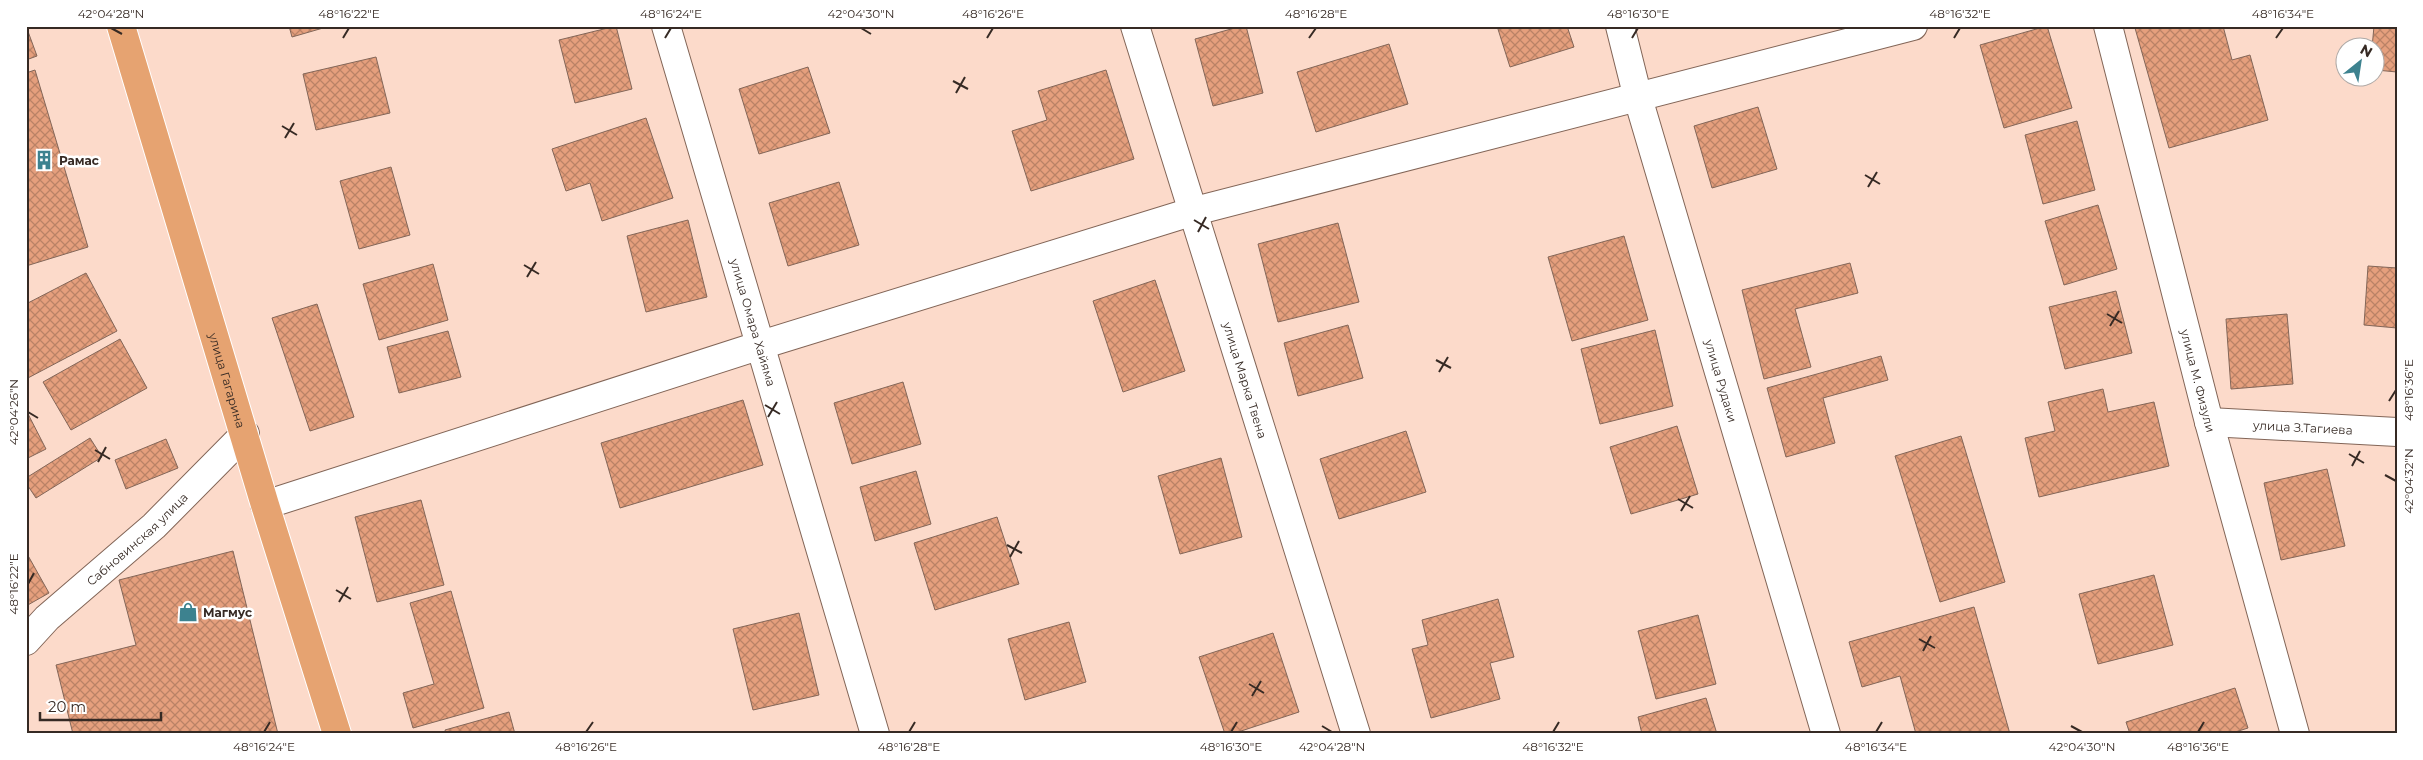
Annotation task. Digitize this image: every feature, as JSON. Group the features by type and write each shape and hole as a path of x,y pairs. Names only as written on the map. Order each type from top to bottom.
{"main road":[{"name":"улица Гагарина","path":"121,26 265,505 337,734"}],"street":[{"name":"улица Омара Хайяма","path":"666,26 875,734"},
{"name":"улица Марка Твена","path":"1135,26 1191,212 1356,734"},
{"name":"улица Рудаки","path":"1620,26 1638,98 1826,734"},
{"path":"265,505 761,344 1191,212 1913,26"},
{"name":"улица М. Физули","path":"2108,26 2209,422 2295,734"},
{"name":"улица З.Тагиева","path":"2209,422 2397,432"},
{"name":"Сабновинская улица","path":"26,641 47,618 154,526 245,434"}],"building":[{"path":"26,26 37,56 26,60"},
{"path":"289,26 330,26 292,37"},
{"path":"616,26 632,89 575,103 559,40"},
{"path":"1246,26 1263,93 1213,106 1195,39"},
{"path":"1497,26 1567,26 1574,47 1510,67"},
{"path":"2047,26 2072,108 2004,128 1980,45"},
{"path":"2143,26 2223,26 2232,60 2250,55 2268,120 2169,148 2135,28"},
{"path":"2374,26 2397,26 2397,72 2386,71 2386,38 2373,38"},
{"path":"1389,44 1408,104 1316,132 1297,72"},
{"path":"376,57 390,113 316,130 303,74"},
{"path":"808,67 830,133 759,154 739,89"},
{"name":"Рамас","path":"35,70 88,247 26,266 26,73"},
{"path":"1106,70 1134,159 1031,191 1012,131 1047,120 1038,91"},
{"path":"1758,107 1777,169 1712,188 1694,126"},
{"path":"646,118 673,198 602,221 590,183 566,191 552,149"},
{"path":"2077,121 2095,190 2043,204 2025,135"},
{"path":"391,167 410,235 359,249 340,181"},
{"path":"839,182 859,245 788,266 769,203"},
{"path":"2098,205 2117,269 2064,285 2045,221"},
{"path":"688,220 707,297 646,312 627,236"},
{"path":"1338,223 1359,302 1278,322 1258,244"},
{"path":"1624,236 1648,320 1572,341 1548,257"},
{"path":"1850,263 1858,293 1795,309 1811,367 1764,379 1742,290"},
{"path":"433,264 448,320 379,340 363,284"},
{"path":"2368,266 2397,268 2397,328 2364,325"},
{"path":"86,273 117,331 26,379 26,304"},
{"path":"1155,280 1185,371 1123,392 1093,301"},
{"path":"2116,291 2132,353 2065,369 2049,307"},
{"path":"317,304 354,417 310,431 272,318"},
{"path":"2287,314 2293,384 2231,389 2226,319"},
{"path":"1348,325 1363,378 1298,396 1284,343"},
{"path":"1655,330 1673,406 1600,424 1581,349"},
{"path":"448,331 461,377 399,393 387,347"},
{"path":"120,339 147,388 71,430 43,382"},
{"path":"1881,356 1888,380 1823,398 1835,443 1786,457 1767,388"},
{"path":"903,382 921,444 852,464 834,403"},
{"path":"2103,389 2108,412 2154,402 2169,466 2039,497 2025,438 2055,431 2048,402"},
{"path":"743,400 763,465 620,508 601,443"},
{"path":"26,410 46,449 26,459"},
{"path":"1677,426 1698,494 1631,514 1610,447"},
{"path":"1406,431 1426,492 1339,519 1320,459"},
{"path":"1961,436 2005,582 1940,602 1895,456"},
{"path":"90,438 102,457 36,498 26,483 26,478"},
{"path":"166,439 178,468 126,489 115,460"},
{"path":"1221,458 1242,537 1180,554 1158,476"},
{"path":"2327,469 2345,546 2281,560 2264,483"},
{"path":"916,471 931,524 875,541 860,487"},
{"path":"421,500 444,585 377,602 355,517"},
{"path":"997,517 1019,584 935,610 914,543"},
{"name":"Магмус","path":"233,551 278,734 73,734 56,665 136,645 119,580"},
{"path":"26,552 49,593 26,606"},
{"path":"2154,575 2173,645 2098,664 2079,594"},
{"path":"451,591 484,708 413,728 403,693 434,684 410,603"},
{"path":"1498,599 1514,657 1490,663 1500,699 1431,718 1412,649 1428,645 1422,620"},
{"path":"1974,607 2010,734 1916,734 1900,676 1862,687 1849,642"},
{"path":"799,613 819,695 753,710 733,629"},
{"path":"1698,615 1716,684 1656,699 1638,631"},
{"path":"1069,622 1086,682 1025,700 1008,639"},
{"path":"1273,633 1299,712 1232,734 1225,734 1199,657"},
{"path":"2235,688 2248,728 2229,734 2130,734 2126,722"},
{"path":"1706,698 1717,734 1642,734 1638,717"},
{"path":"509,712 515,734 446,734 445,730"}],"place":[{"name":"Рамас","path":"44,160"},
{"name":"Магмус","path":"188,612"}]}
